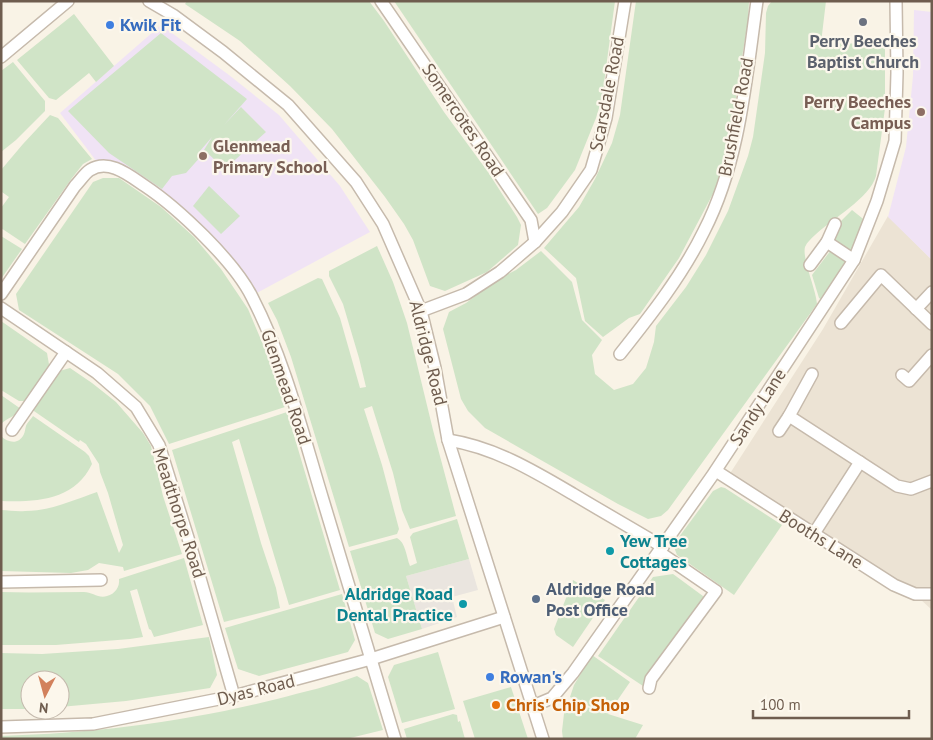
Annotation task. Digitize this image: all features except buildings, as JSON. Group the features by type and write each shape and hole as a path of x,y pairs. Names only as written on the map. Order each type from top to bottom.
{"street":[{"path":"1,57 68,1"},
{"name":"Aldridge Road","path":"149,1 173,15 224,52 288,104 356,182 383,224 421,311 435,368 448,440 543,739"},
{"name":"Somercotes Road","path":"381,1 531,220 535,242"},
{"name":"Scarsdale Road","path":"421,311 466,294 500,272 535,242 562,212 591,170 606,118 625,1"},
{"name":"Brushfield Road","path":"620,354 673,286 705,231 722,187 734,145 757,1"},
{"name":"Sandy Lane","path":"533,706 552,698 572,673 716,471 854,260 877,200 894,141 898,73 896,1"},
{"name":"Glenmead Road","path":"1,294 76,186 89,170 100,166 118,168 153,191 192,225 226,260 251,296 276,350 395,739"},
{"path":"810,265 827,242 835,224"},
{"path":"827,242 854,260"},
{"path":"841,324 881,275 932,324"},
{"path":"916,309 932,292"},
{"name":"Meadthorpe Road","path":"1,308 97,373 136,407 158,445 193,554 234,696"},
{"path":"12,430 66,352"},
{"path":"910,382 932,355"},
{"path":"779,431 812,374"},
{"path":"789,416 897,486 911,489 932,481"},
{"path":"448,440 466,442 494,451 529,469 661,549 716,591 651,679 650,688"},
{"path":"813,535 860,462"},
{"name":"Booths Lane","path":"716,471 813,535 894,585 914,594 932,594"},
{"path":"1,582 101,580"},
{"name":"Dyas Road","path":"1,727 93,724 234,696 371,659 504,617"}],"shaded area":[{"name":"Perry Beeches Campus","path":"914,10 932,12 932,260 888,217 906,147 913,76"},
{"name":"Glenmead Primary School","path":"161,25 279,115 340,186 370,232 251,296 226,260 153,191 100,166 60,113"},
{"path":"888,216 932,260 932,610 907,587 729,475 823,329"},
{"path":"469,559 478,590 452,597 457,617 422,629 406,576"}],"green space":[{"path":"187,1 369,1 444,112 488,172 517,217 521,225 518,245 487,272 445,291 430,286 413,240 404,224 332,129 290,86 240,41 185,4"},
{"path":"394,1 615,1 602,98 596,118 575,170 547,208 538,214"},
{"path":"636,1 749,1 748,21 732,131 716,188 679,258 640,314 629,318 603,337 585,321 576,278 544,248 579,207 612,143 620,115"},
{"path":"772,1 826,1 821,43 885,44 885,108 876,176 859,200 815,235 805,247 805,259 817,304 668,510 661,516 648,519 618,504 485,428 468,411 461,399 443,329 449,312 466,303 500,278 516,270 541,251 572,282 582,320 602,340 592,355 595,374 614,390 633,384 646,368 654,342 656,326 686,287 706,255 728,211 748,156 753,137 765,53 766,13"},
{"path":"74,14 114,66 96,82 89,73 56,100 49,98 17,60"},
{"path":"161,33 247,99 224,125 241,107 266,132 225,169 204,150 212,137 200,151 203,154 186,173 172,176 162,189 109,153 68,111"},
{"path":"13,62 45,101 45,111 1,152 1,71"},
{"path":"50,115 58,118 92,159 83,164 25,244 1,228 1,208 9,197 1,193 1,170"},
{"path":"103,178 119,178 161,207 194,237 221,269 248,309 267,354 285,407 169,444 150,406 118,374 19,310 16,294 93,182"},
{"path":"209,186 240,216 221,234 193,206"},
{"path":"852,210 867,222 852,254 837,246 834,239 840,227 840,222"},
{"path":"1,236 22,249 1,279"},
{"path":"377,246 393,282 407,323 456,516 410,529 402,510 393,473 372,406 364,409 382,465 399,529 397,534 349,547 291,357 277,320 268,303 318,278 322,279 340,318 360,388 366,387 343,304 329,276 329,271"},
{"path":"831,250 848,263 824,301 819,298 812,275"},
{"path":"1,321 47,353 50,370 27,401 19,401 1,390"},
{"path":"70,368 116,402 143,433 151,446 163,496 182,554 124,571 123,567 99,563 88,570 71,573 1,571 1,510 34,511 97,492 119,553 123,545 99,464 86,444 80,440 79,442 31,409 56,372"},
{"path":"1,395 21,409 1,424"},
{"path":"287,412 340,590 289,605 239,439 232,442 276,588 280,608 224,622 172,450"},
{"path":"33,416 85,452 92,464 75,486 53,497 28,501 1,501 1,436 13,442 19,440 22,438"},
{"path":"721,487 782,525 734,595 677,555 674,547 676,541 713,491"},
{"path":"457,519 469,559 406,576 422,629 388,639 375,633 350,551 397,538 404,546 410,566 417,563 410,537 413,533"},
{"path":"184,558 203,625 154,637 149,629 137,589 130,591 143,637 56,645 1,645 1,592 84,592 104,597 116,590 119,585 119,579"},
{"path":"673,574 707,599 643,686 598,656 653,577"},
{"path":"573,580 605,600 573,647 556,635 554,629"},
{"path":"342,594 355,640 348,652 259,676 238,669 225,628"},
{"path":"209,637 217,675 210,688 126,701 70,706 70,670 20,670 20,709 1,709 1,653 42,654 118,649"},
{"path":"438,652 455,709 402,723 388,677 394,665"},
{"path":"592,655 630,682 608,714 643,725 635,739 563,739 565,705 579,705 600,711 570,697 574,685"},
{"path":"357,676 368,683 383,730 346,739 1,739 1,736 106,729 208,714 277,699"},
{"path":"511,687 528,739 475,739 463,701"},
{"path":"453,714 457,715 458,722 460,721 465,739 407,739 404,729"}],"place":[{"name":"Perry Beeches Baptist Church","path":"863,22"},
{"name":"Kwik Fit","path":"110,25"},
{"name":"Perry Beeches Campus","path":"921,112"},
{"name":"Glenmead Primary School","path":"203,156"},
{"name":"Yew Tree Cottages","path":"610,551"},
{"name":"Aldridge Road Post Office","path":"536,599"},
{"name":"Aldridge Road Dental Practice","path":"463,604"},
{"name":"Rowan's","path":"490,677"},
{"name":"Chris' Chip Shop","path":"496,705"}]}
